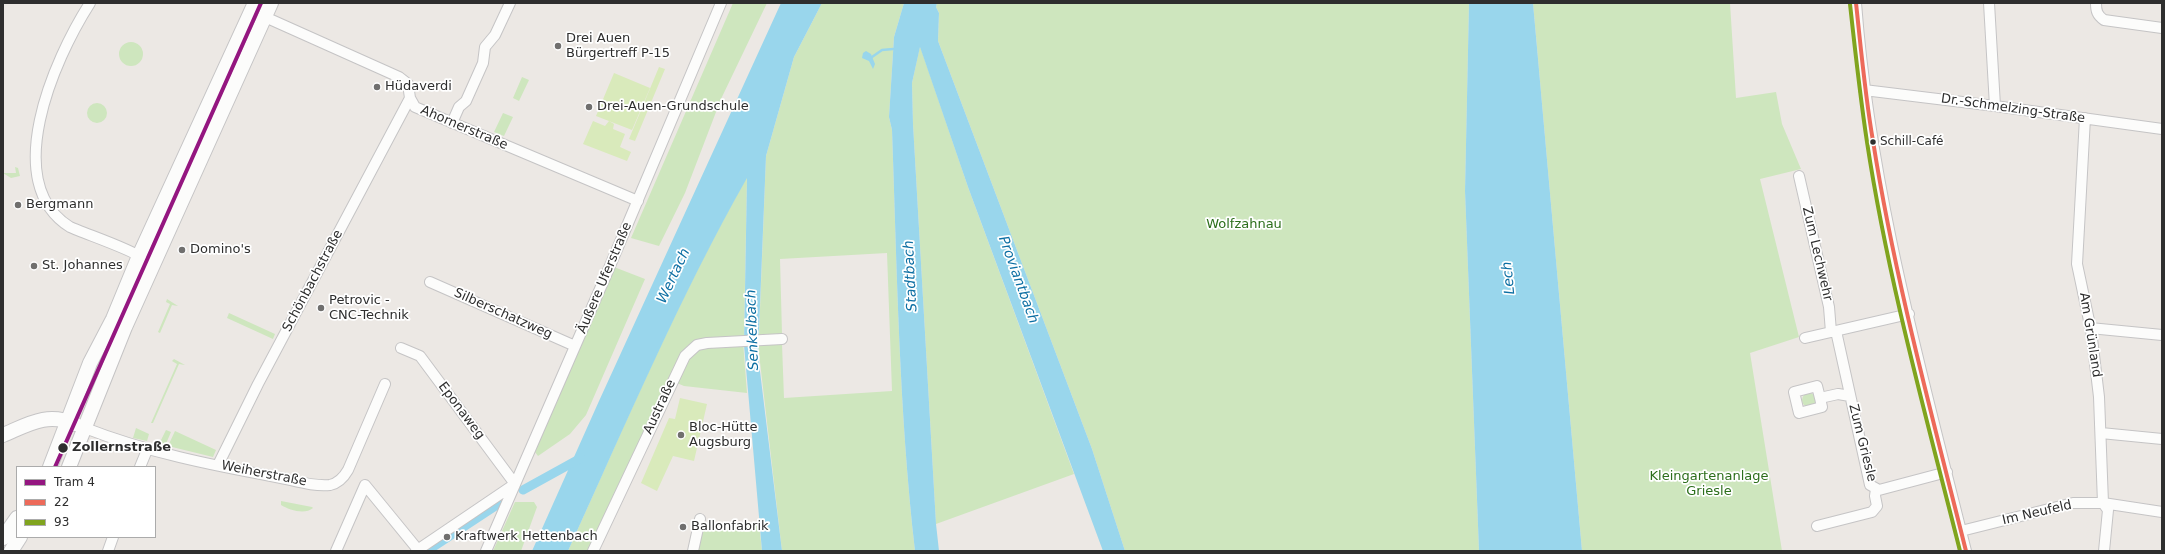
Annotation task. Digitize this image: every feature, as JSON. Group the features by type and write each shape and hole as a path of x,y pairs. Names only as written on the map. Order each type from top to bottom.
{"main road":[{"path":"50,466 90,363 113,319 139,256 255,3"},
{"path":"69,466 97,394 271,3"},
{"path":"3,434 33,422 50,418 67,421 84,428"},
{"path":"3,538 16,519"},
{"path":"11,551 19,538"}],"street":[{"path":"28,124 44,85 63,47 90,3"},
{"path":"452,123 459,107 466,101 483,63 483,50 495,35 510,3"},
{"name":"Äußere Uferstraße","path":"486,551 638,201 721,3"},
{"path":"1856,3 1864,90 1881,194 1966,551"},
{"path":"1989,3 1995,106"},
{"path":"2096,3 2096,10 2099,16 2104,20 2162,28"},
{"name":"Ahornerstraße","path":"265,17 399,78 408,84 410,98 415,107 638,201"},
{"name":"Dr.-Schmelzing-Straße","path":"1864,90 2162,129"},
{"name":"Schönbachstraße","path":"218,465 258,384 410,98"},
{"name":"Am Grünland","path":"2085,118 2077,264 2090,328 2101,434 2103,503 2108,510 2104,551"},
{"name":"Zum Lechwehr","path":"1799,176 1829,307 1833,332"},
{"path":"34,196 52,216 68,226 139,256 150,273"},
{"name":"Silberschatzweg","path":"430,282 575,346"},
{"path":"1805,338 1909,314"},
{"path":"2090,328 2162,335"},
{"name":"Zum Griesle","path":"1833,332 1850,396 1870,485 1876,489 1946,472"},
{"name":"Austraße","path":"593,551 685,356 697,345 706,343 782,339"},
{"name":"Eponaweg","path":"400,348 420,356 515,484"},
{"name":"Weiherstraße","path":"84,428 147,450 315,484 331,485 338,482 348,470 385,384"},
{"name":"Zum Griesle","path":"1822,398 1838,394 1850,396"},
{"path":"2101,434 2162,439"},
{"path":"140,466 147,450"},
{"path":"336,551 365,485 418,551 515,484"},
{"name":"Zum Griesle","path":"1817,526 1872,512 1877,506 1874,496 1876,489"},
{"name":"Im Neufeld","path":"1961,531 2073,503 2103,503 2162,512"},
{"path":"693,551 700,519"},
{"path":"108,551 113,538"}],"green space":[{"path":"733,3 767,3 721,99 685,193 659,246 631,238"},
{"path":"822,3 904,3 894,37 889,117 892,130 897,288 905,446 915,551 782,551 758,345 782,344 784,398 892,391 887,253 780,259 782,334 759,335 766,156 794,57"},
{"name":"Wolfzahnau","path":"937,3 1469,3 1465,191 1479,551 1125,551 1092,449 938,41 939,13 936,7"},
{"name":"Kleingartenanlage Griesle","path":"1533,3 1730,3 1736,98 1776,92 1782,124 1801,169 1760,179 1799,337 1750,353 1782,551 1582,551"},
{"path":"131,42 139,46 143,54 139,62 131,66 123,62 119,54 123,46"},
{"path":"920,46 968,187 1074,474 936,524 913,124 912,83"},
{"path":"659,67 665,69 635,141 629,139"},
{"path":"614,73 650,88 632,130 596,116"},
{"path":"522,77 529,80 519,101 513,98"},
{"path":"97,103 104,106 107,113 104,120 97,123 90,120 87,113 90,106"},
{"path":"503,113 513,117 504,136 494,132"},
{"path":"593,121 605,126 609,121 614,124 613,129 625,134 620,147 631,152 627,161 583,144"},
{"path":"15,167 18,168 20,176 11,178 3,173 16,173"},
{"path":"747,177 744,336 695,341 590,551 568,551 698,268"},
{"path":"614,267 645,279 586,415 570,434 538,456 535,452"},
{"path":"167,299 178,306 172,305 160,333 158,332 170,304 166,302"},
{"path":"229,313 275,334 273,339 227,318"},
{"path":"743,341 747,393 684,386 672,381 691,350"},
{"path":"174,359 185,365 179,364 153,423 151,423 177,364 172,361"},
{"path":"1806,393 1812,393 1816,397 1816,403 1812,407 1806,407 1802,403 1802,397"},
{"name":"Bloc-Hütte Augsburg","path":"680,398 707,404 694,461 673,456 657,491 641,483 669,418 675,419"},
{"path":"136,428 149,434 147,441 133,438"},
{"path":"166,430 171,432 165,446 159,444"},
{"path":"175,431 216,450 213,457 168,446"},
{"path":"281,501 313,508 306,511 297,511 288,509 281,505"},
{"path":"515,502 534,502 537,507 521,551 493,551"},
{"path":"759,523 762,551 697,551 701,531"}],"water":[{"path":"781,3 822,3 794,57 766,156 758,355 782,551 762,551 744,345 747,178 698,269 568,551 532,551 599,401"},
{"path":"904,3 937,3 936,7 939,13 938,41 1092,449 1125,551 1103,551 968,187 920,47 912,83 913,124 936,524 939,551 915,551 905,446 897,288 892,130 889,117 894,37"},
{"name":"Lech","path":"1469,3 1533,3 1582,551 1479,551 1465,191"},
{"path":"866,51 871,54 875,64 873,69 869,61 862,58 863,53"}],"waterway":[{"path":"872,57 882,50 893,49"},
{"path":"523,490 581,458"},
{"path":"427,551 500,503"}],"tram line":[{"name":"4","path":"55,466 261,3"}],"transit line":[{"name":"22","path":"1856,3 1870,124 1892,245 1927,398 1966,551"},
{"name":"93","path":"1850,4 1867,142 1886,245 1921,399 1960,551"}],"place":[{"name":"Drei Auen Bürgertreff P-15","path":"558,46"},
{"name":"Hüdaverdi","path":"377,87"},
{"name":"Drei-Auen-Grundschule","path":"589,107"},
{"name":"Schill-Café","path":"1873,142"},
{"name":"Bergmann","path":"18,205"},
{"name":"Domino's","path":"182,250"},
{"name":"St. Johannes","path":"34,266"},
{"name":"Petrovic - CNC-Technik","path":"321,308"},
{"name":"Bloc-Hütte Augsburg","path":"681,435"},
{"name":"Zollernstraße","path":"63,448"},
{"name":"Ballonfabrik","path":"683,527"},
{"name":"Kraftwerk Hettenbach","path":"447,537"}],"water label":[{"name":"Wertach","path":"674,276"},
{"name":"Stadtbach","path":"911,276"},
{"name":"Proviantbach","path":"1018,280"},
{"name":"Senkelbach","path":"753,330"}]}
